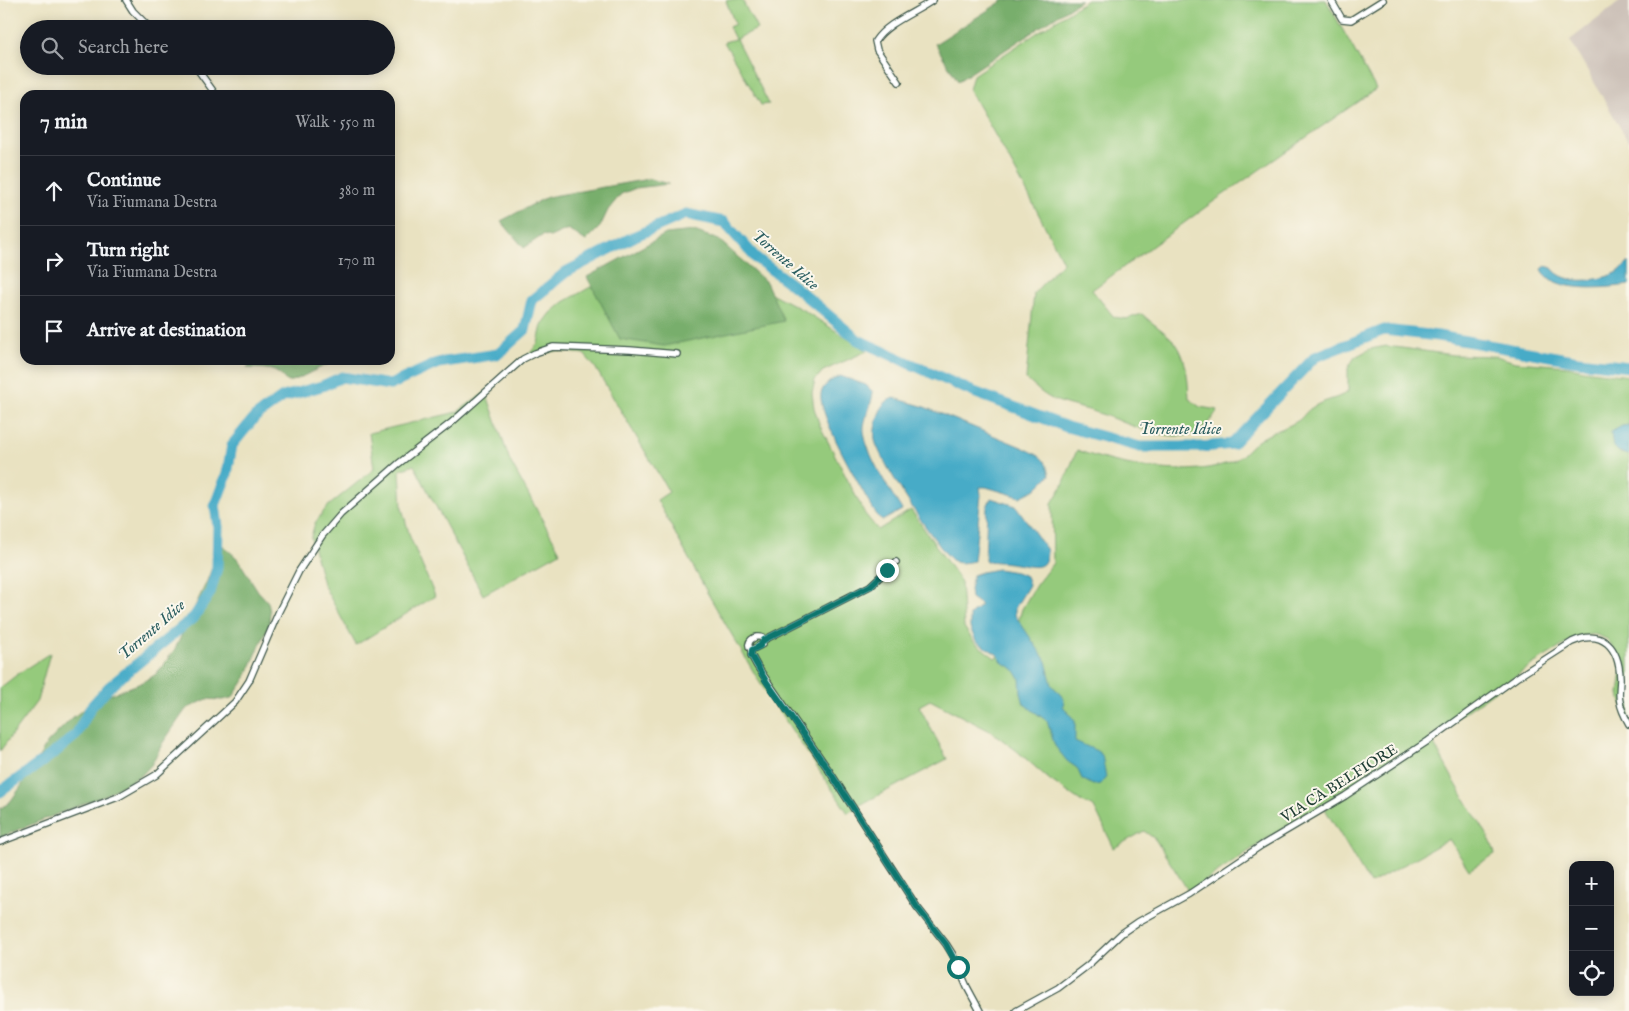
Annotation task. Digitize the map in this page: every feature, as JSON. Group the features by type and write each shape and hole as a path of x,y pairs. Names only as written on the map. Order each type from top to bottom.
{"street":[{"path":"126,0 142,20"},
{"path":"898,82 877,50 875,41 879,35 897,22 934,0"},
{"path":"1331,0 1342,19 1351,20 1383,0"},
{"path":"202,75 212,90"},
{"path":"0,842 108,801 135,788 156,775 203,732 235,702 249,681 278,611 299,571 340,514 398,464 451,423 523,359 553,347 677,354"},
{"path":"752,650 760,646 764,640 870,586 896,562"},
{"path":"764,640 760,636 751,640 749,647 752,650 751,655 766,681 828,769 917,907 953,955 980,1011"},
{"name":"VIA CÀ BELFIORE","path":"1016,1011 1058,988 1086,966 1122,933 1138,922 1189,894 1262,845 1345,796 1442,731 1502,687 1572,642 1591,637 1600,638 1608,644 1618,666 1620,677 1619,702 1629,724"}],"shaded area":[{"path":"1622,0 1629,0 1629,143 1570,40"}],"green space":[{"path":"742,0 757,29 736,39 769,104 761,105 724,42 735,39 729,27 735,24 726,1"},
{"path":"1004,0 1081,0 958,81 935,44"},
{"path":"1087,0 1326,0 1376,89 1210,204 1092,290 1114,317 1126,319 1142,314 1177,345 1186,368 1189,399 1200,407 1218,410 1203,428 1194,434 1171,436 1150,432 1093,411 1062,403 1044,394 1026,379 1034,293 1063,262 1018,175 969,90 973,75"},
{"path":"649,179 669,184 636,188 621,194 608,210 600,227 586,241 568,229 550,237 543,235 524,248 501,221 547,197"},
{"path":"694,231 719,240 766,282 784,321 664,346 620,339 587,277 666,234"},
{"path":"594,285 769,292 803,310 867,351 823,371 815,380 812,393 814,408 820,426 865,514 878,530 911,510 961,582 964,627 974,642 995,658 1011,648 1022,609 1036,585 1053,563 1052,503 1063,485 1077,450 1113,461 1156,468 1178,470 1218,466 1238,459 1260,439 1299,420 1313,407 1348,392 1348,368 1355,357 1370,349 1387,346 1453,355 1496,356 1515,362 1567,366 1582,370 1629,376 1629,425 1622,426 1620,453 1629,455 1629,723 1619,694 1622,670 1616,652 1607,639 1594,634 1577,637 1533,664 1430,737 1462,795 1486,833 1495,854 1469,870 1449,839 1370,884 1325,809 1334,800 1271,836 1189,892 1155,839 1144,831 1114,848 1094,807 1082,802 1050,780 992,732 930,700 919,706 947,759 848,813 760,683 708,594 657,500 669,492 595,367 584,354 556,351 528,356 538,343 542,325 551,313 564,302"},
{"path":"249,365 326,365 287,382 274,371 247,368"},
{"path":"486,392 510,461 560,552 483,595 414,465 400,470 402,508 410,537 435,596 356,645 323,584 311,537 315,523 327,507 374,469 369,433 457,412"},
{"path":"221,544 237,558 258,591 268,602 270,612 269,625 243,682 232,698 222,700 207,699 186,709 162,744 152,764 142,775 105,795 0,837 0,809 10,802 48,742 72,718 96,700 141,683 155,675 164,664 175,649 207,581"},
{"path":"50,653 37,701 0,751 0,688"}],"water":[{"path":"1629,262 1629,285 1608,287 1581,288 1568,286 1548,277 1542,269 1546,266 1552,268 1565,278 1573,280 1592,280 1616,273"},
{"path":"840,376 866,385 873,392 864,426 867,446 884,481 902,510 882,521 874,511 833,435 826,418 821,394 828,383"},
{"path":"894,398 922,406 1024,448 1038,456 1046,465 1050,475 1036,489 1020,497 980,487 981,495 974,561 957,563 937,543 898,485 879,450 875,440 876,421 884,404"},
{"path":"1629,425 1629,455 1615,448 1611,432 1622,426"},
{"path":"991,498 1016,506 1047,550 1044,562 1041,565 1033,567 985,561 987,507"},
{"path":"998,569 1026,576 1029,585 1015,608 1015,615 1046,661 1052,685 1064,699 1063,706 1075,721 1075,741 1102,755 1106,777 1101,784 1093,785 1082,779 1077,768 1067,761 1055,746 1047,721 1024,704 1020,679 1014,669 1003,663 998,655 976,641 970,628 970,615 981,605 971,598 970,589 973,575"}],"waterway":[{"name":"Torrente Idice","path":"0,792 76,735 91,707 109,687 194,617 210,593 217,568 218,527 215,505 227,474 232,445 255,417 283,397 322,386 342,377 390,385 438,363 498,354 525,330 532,300 566,272 635,236 686,214 724,222 756,258 795,287 858,340 971,391 1067,427 1140,447 1202,447 1232,444 1315,357 1384,330 1438,336 1578,361 1629,367"}],"route":[{"path":"887,570 870,586 764,640 763,644 752,650 751,655 766,681 853,807 902,885 946,944 958,967"}]}
